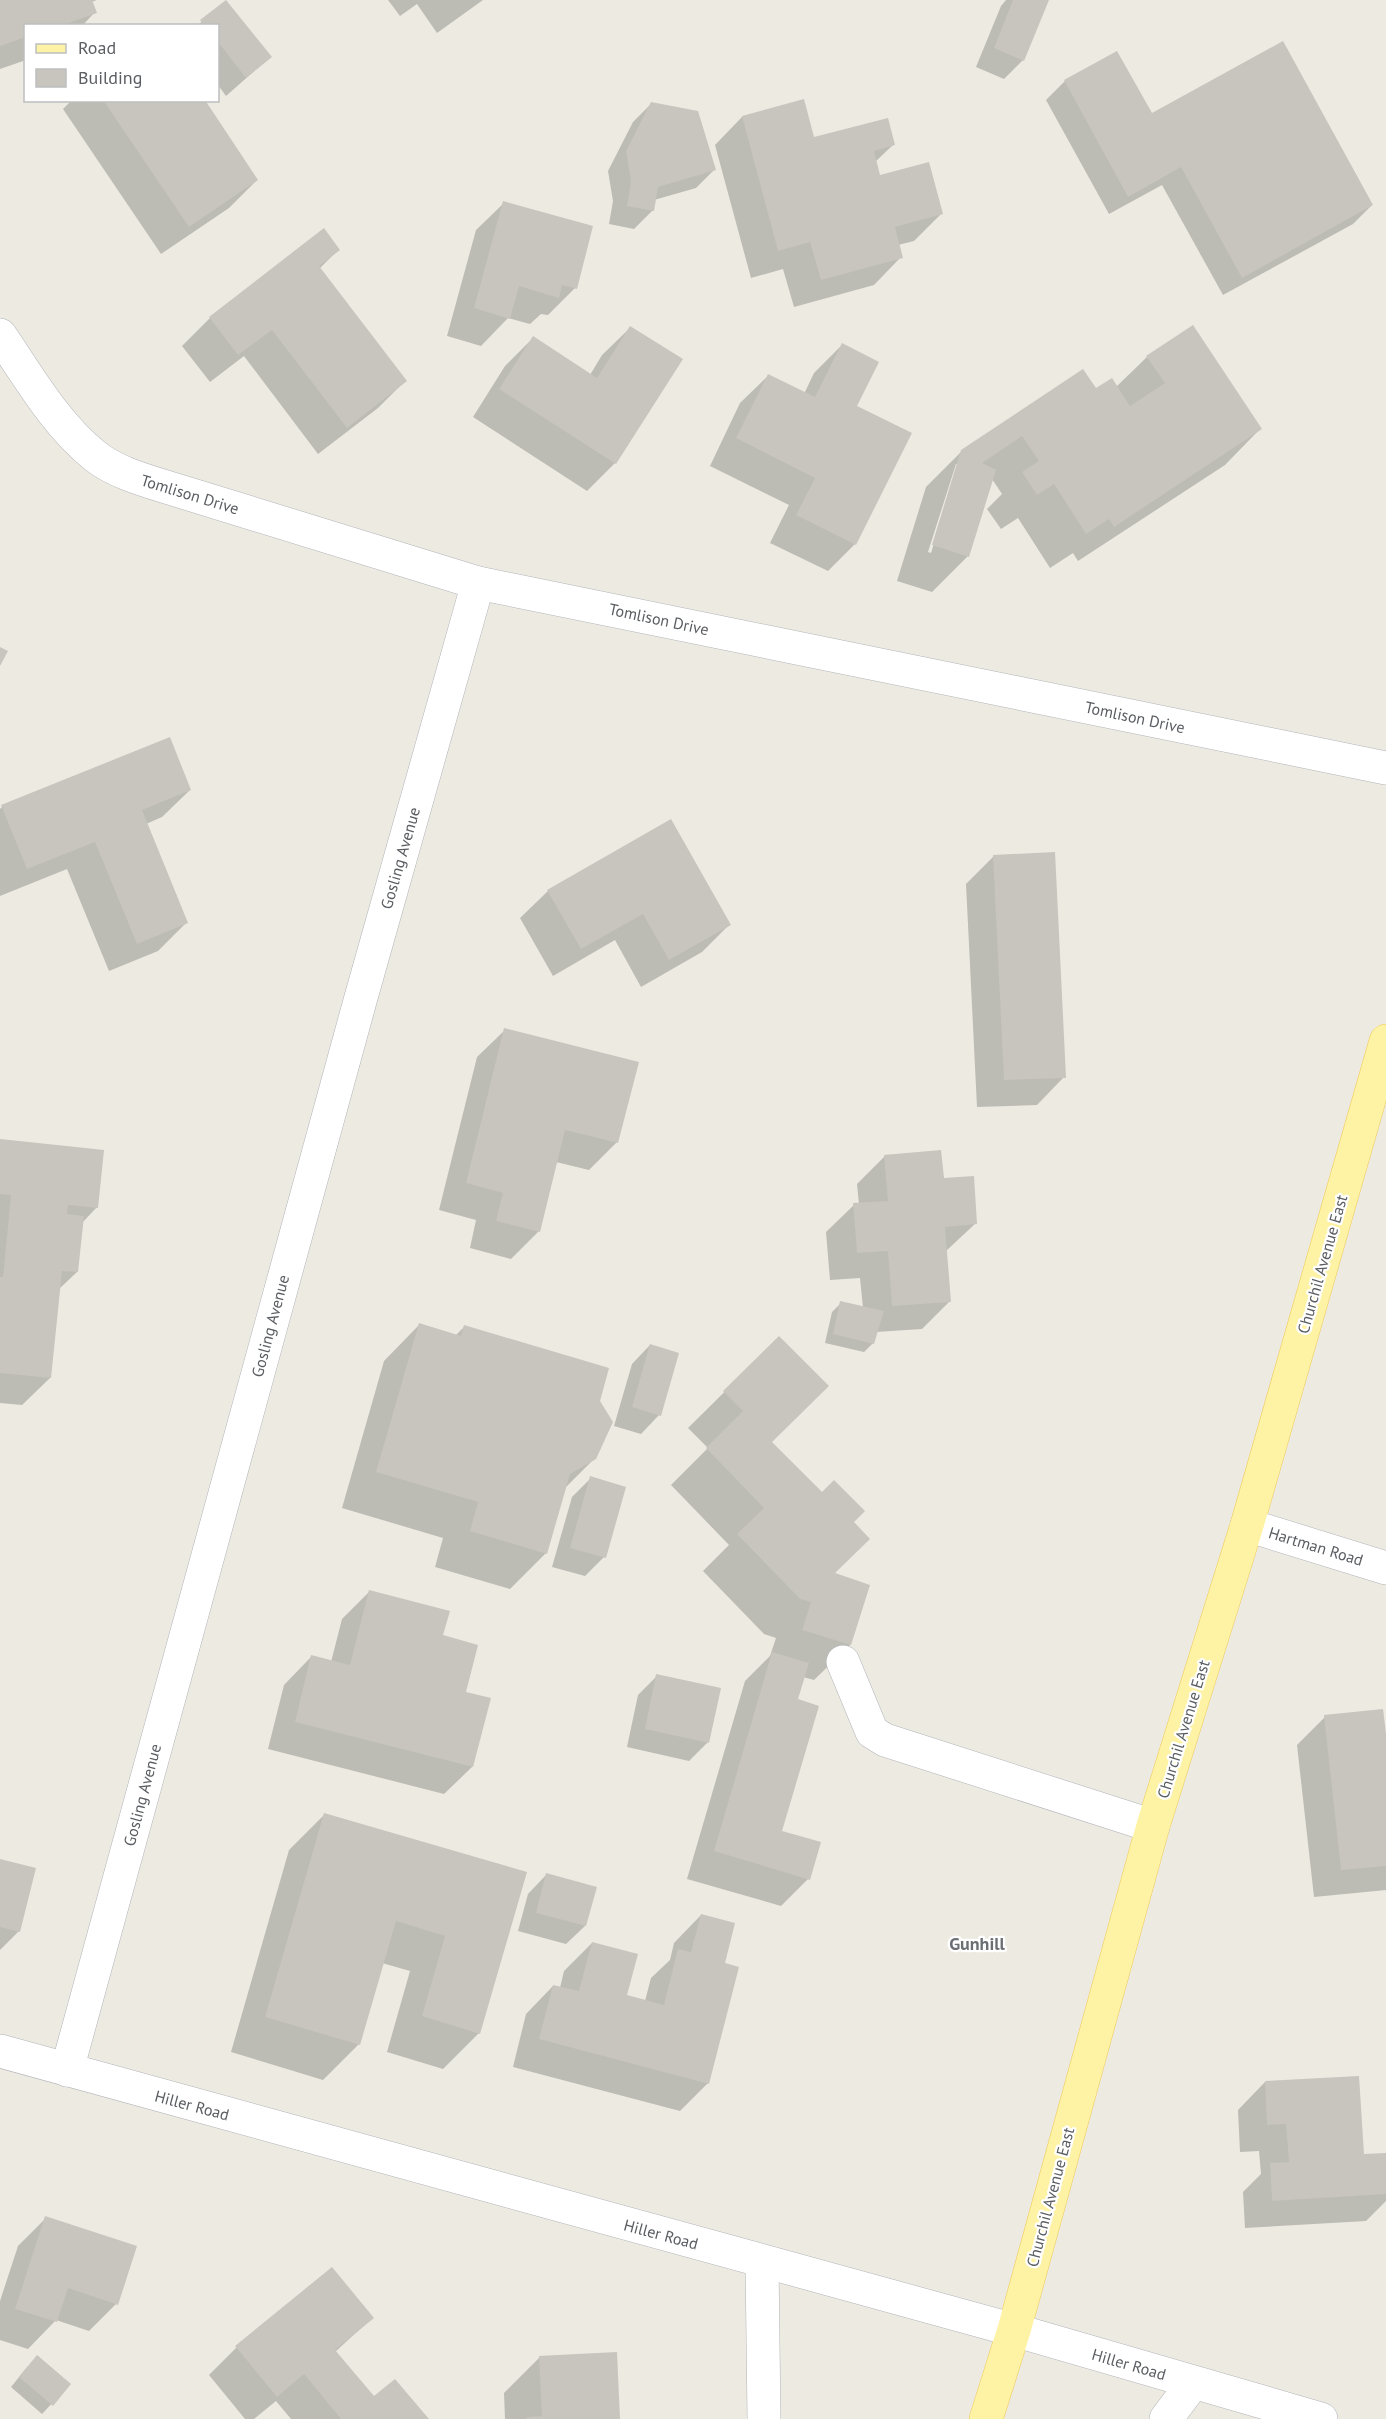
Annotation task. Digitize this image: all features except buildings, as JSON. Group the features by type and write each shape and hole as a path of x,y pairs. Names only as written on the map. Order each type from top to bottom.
{"main road":[{"name":"Churchil Avenue East","path":"986,2419 1014,2330 1153,1826 1247,1525 1386,1041"}],"street":[{"name":"Tomlison Drive","path":"0,335 57,418 96,457 128,475 478,583 1386,768"},
{"name":"Gosling Avenue","path":"67,2070 347,1047 478,583"},
{"name":"Hartman Road","path":"1247,1525 1386,1568"},
{"path":"843,1662 872,1732 885,1740 1153,1826"},
{"name":"Hiller Road","path":"0,2051 1014,2330 1321,2419"},
{"path":"762,2262 764,2419"},
{"path":"1166,2419 1193,2383"}],"district":[{"name":"Gunhill","path":"977,1943"}]}
